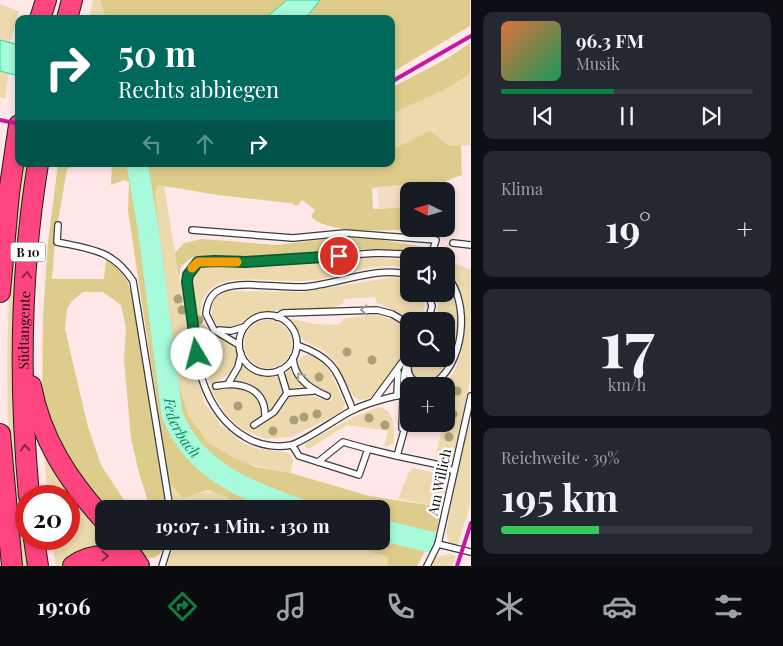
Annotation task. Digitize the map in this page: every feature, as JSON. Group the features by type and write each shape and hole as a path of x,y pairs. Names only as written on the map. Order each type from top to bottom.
{"highway":[{"path":"41,15 46,0"},
{"path":"68,15 72,0"},
{"name":"Südtangente","path":"0,289 8,193 15,150"},
{"name":"Südtangente","path":"28,485 23,417 23,341 28,255 38,167"},
{"path":"23,341 38,415 49,444 63,470 95,509"},
{"path":"0,434 12,566"},
{"path":"36,550 38,566"},
{"path":"128,550 139,566"},
{"path":"73,566 84,559 112,556 139,566"}],"lane":[{"path":"58,225 57,242 105,253 114,258 133,281 169,500"},
{"path":"192,230 293,238 345,233 436,240 433,247"},
{"path":"453,243 470,245"},
{"path":"400,254 377,253 246,262 198,262 192,268 187,282 195,346 204,385 211,403 236,432 268,445 292,445 353,410 400,396"},
{"path":"239,345 214,330 207,320 206,308 210,298 224,288 310,286 375,274 392,272 400,273"},
{"path":"441,377 447,372 455,358 464,327 463,300 455,283"},
{"path":"277,317 283,313 377,310 392,314 400,319"},
{"path":"214,330 231,331 245,327 257,317 270,315 284,320 293,330 297,344 293,358 296,372 313,391"},
{"path":"245,327 239,345 241,354 247,364 256,370 268,373 280,370 293,358"},
{"path":"297,344 326,358 333,366 353,410"},
{"path":"228,384 238,367 241,354"},
{"path":"373,403 399,368"},
{"path":"399,368 400,377"},
{"path":"254,425 281,405 287,393 280,370"},
{"path":"216,386 228,384 252,390 260,396 265,406 265,417"},
{"path":"287,393 313,391 327,396"},
{"name":"Am Willich","path":"427,566 438,544 470,396"},
{"path":"400,443 401,432"},
{"path":"397,456 403,432"},
{"path":"318,462 342,442 435,464 454,471"},
{"path":"292,445 299,456 359,475 368,449"},
{"path":"438,544 470,552"},
{"path":"162,566 167,550"}],"shaded area":[{"path":"93,0 100,0 105,15 90,15"},
{"path":"100,0 287,0 269,15 105,15"},
{"path":"287,0 320,0 308,15 269,15"},
{"path":"320,0 470,0 470,26 395,71 395,15 308,15"},
{"path":"0,4 19,11 18,15 15,15 15,25 10,43 0,40"},
{"path":"0,40 15,44 15,75 0,71"},
{"path":"470,43 470,74 446,89 395,112 395,86 448,58"},
{"path":"0,71 9,73 5,99 0,97"},
{"path":"470,74 470,145 449,146 430,132 395,148 395,112 446,89"},
{"path":"430,131 449,146 461,145 462,175 446,181 400,182 400,185 372,188 373,209 400,208 400,229 357,230 329,226 318,222 311,216 315,210 302,200 297,206 291,203 218,195 158,185 155,193 179,387 189,416 207,442 234,458 256,467 291,473 369,496 441,507 437,529 417,566 387,566 388,557 365,550 390,550 390,500 228,500 229,498 208,490 183,498 169,482 128,211 129,182 124,180 111,185 112,167 395,167 395,148"},
{"path":"23,167 30,167 16,448 19,485 15,485 15,509 7,380 14,235"},
{"path":"58,167 72,167 67,169 55,239 52,279 104,279 106,259 117,266 127,282 133,300 165,500 148,500 131,438 124,361 126,328 121,305 103,292 83,292 72,301 67,309 65,329 88,427 101,465 124,500 96,500 78,479 42,403 43,316 48,242"},
{"path":"158,185 164,186 191,349 204,402 221,425 243,443 255,448 289,453 293,460 291,473 247,463 225,455 207,443 197,431 190,416 179,387 155,193"},
{"path":"400,185 400,208 379,209 377,187"},
{"path":"337,238 375,239 425,247 400,247 400,251 340,249 279,257 193,257 181,266 179,278 175,253 184,243 202,239 277,245"},
{"path":"363,257 400,259 400,266 375,267 314,280 250,279 227,281 213,287 205,295 201,306 202,323 227,340 237,354 232,369 223,378 213,383 214,388 240,389 258,398 262,409 261,416 250,424 252,429 281,410 290,397 313,396 331,402 332,396 309,382 301,373 298,367 298,360 304,355 312,355 325,364 345,403 340,413 291,437 266,439 242,429 227,416 212,392 204,362 192,288 196,273 207,265 273,267"},
{"path":"455,263 471,270 470,380 453,460 435,458 441,432 455,432 455,377 450,377 458,362 463,345 463,311 455,282"},
{"path":"393,277 400,279 400,302 424,302 425,306 423,312 400,314 377,303 375,297 344,299 343,303 324,309 279,310 259,313 230,327 217,325 212,316 214,299 225,291 303,292"},
{"path":"455,295 459,307 459,321 455,341 455,312 437,312 438,303 455,302"},
{"path":"375,315 392,319 400,324 400,361 387,384 373,397 360,400 353,396 336,363 323,350 304,341 288,318 315,324 338,325 346,318"},
{"path":"268,320 277,322 285,327 290,335 292,344 290,353 285,361 277,366 268,368 259,366 251,361 246,353 244,344 246,335 251,327 259,322"},
{"path":"242,363 254,372 277,377 280,382 282,391 280,399 270,410 261,393 248,386 234,382"},
{"path":"412,367 445,367 436,377 414,377 411,370"},
{"path":"289,368 304,387 290,388 285,374"},
{"path":"379,407 389,412 391,416 394,427 394,443 384,447 388,431 347,425 309,449 305,447 306,443 354,417"},
{"path":"470,409 470,506 457,546 449,542 446,532"},
{"path":"43,444 72,485 47,485"},
{"path":"412,468 445,475 447,483 441,507 398,499"},
{"path":"169,482 183,498 212,492 229,498 228,500 172,500"},
{"path":"80,496 95,516 95,550 122,550 124,552 56,566 54,550 80,550"},
{"path":"20,550 27,550 29,566 22,566"},
{"path":"137,550 162,550 155,558 146,557"},
{"path":"172,550 366,550 389,557 387,566 167,566"},
{"path":"450,554 456,556 452,566 432,566 436,557"}],"waterway":[{"name":"Federbach","path":"138,167 148,227 172,414 181,433 193,450 208,464 242,486 276,500"},
{"name":"Federbach","path":"390,532 430,542"}],"railway":[{"path":"395,80 471,36"},
{"path":"0,120 15,123"},
{"path":"457,566 471,523"}],"slow traffic":[{"path":"192,268 198,262 237,262"}],"route":[{"path":"197,354 187,282 188,275 198,262 246,262 339,256"}]}
